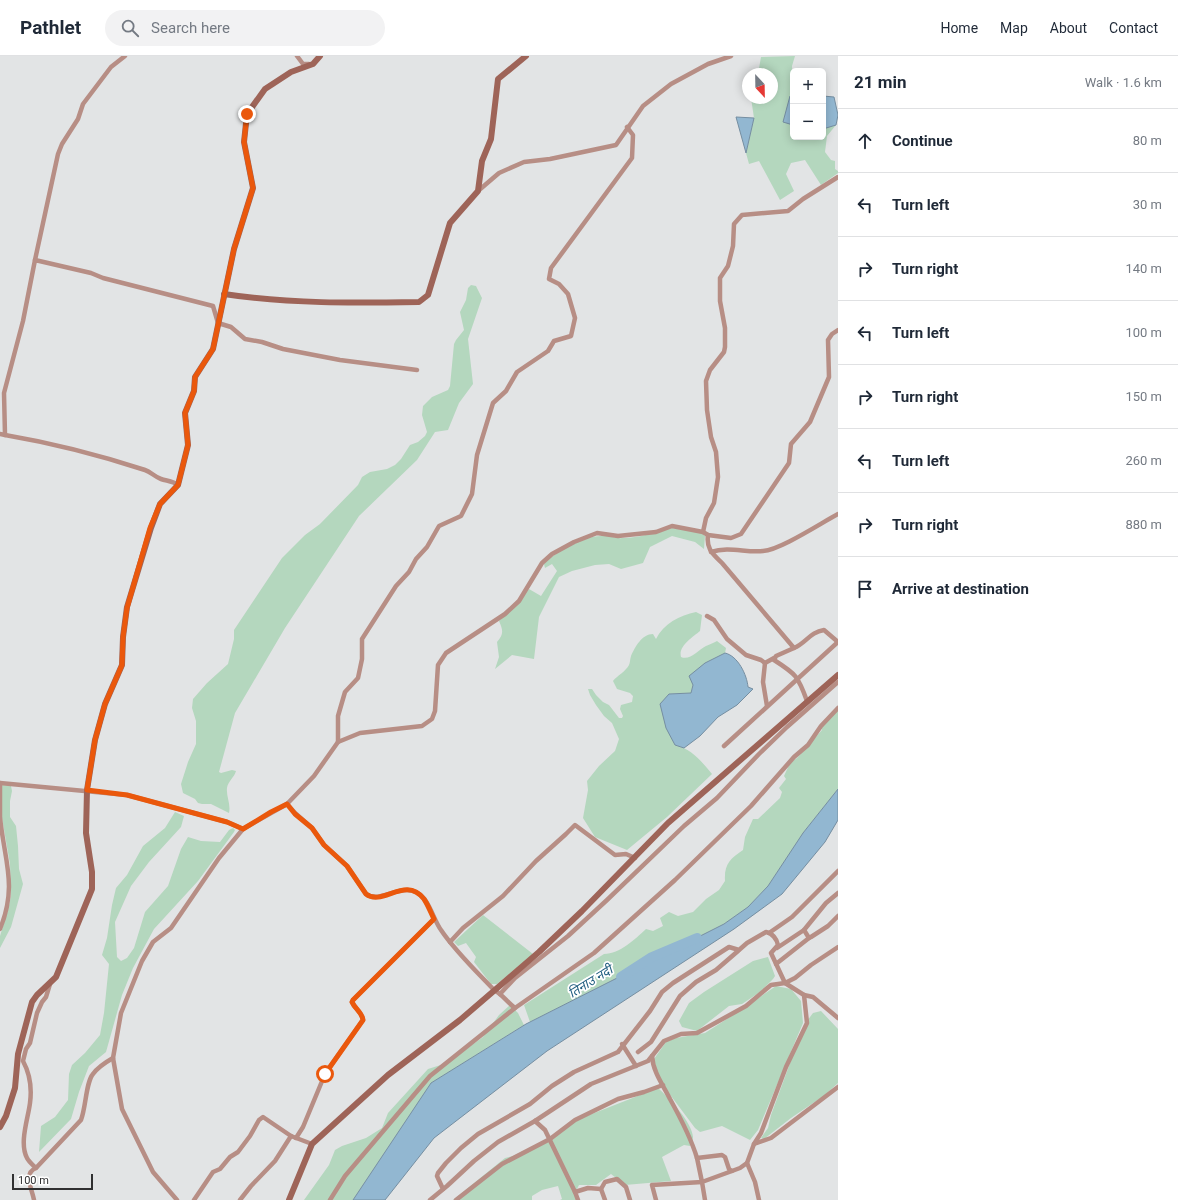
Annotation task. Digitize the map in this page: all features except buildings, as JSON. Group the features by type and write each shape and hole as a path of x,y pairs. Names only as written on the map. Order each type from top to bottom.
{"street":[{"path":"125,56 111,67 83,104 78,119 62,144 58,154 23,321 4,393 2,435 41,441 80,451 147,471 160,479 176,482 178,485"},
{"path":"297,56 303,64 312,64"},
{"path":"0,1127 6,1116 15,1088 18,1054 32,1002 37,995 56,977 92,889 92,872 86,833 87,790 95,740 105,704 122,665 123,637 127,608 150,528 160,504 178,485 188,445 185,413 194,391 195,377 213,349 234,249 253,188 244,142 247,114 265,89 291,72 312,64 320,56"},
{"path":"478,191 482,161 491,139 498,79 526,56"},
{"path":"224,294 257,299 340,303 419,302 428,295 450,223 478,191 499,173 524,162 550,159 616,145 643,106 670,84 708,64 731,56"},
{"path":"338,742 338,716 345,692 358,678 362,659 362,639 396,586 409,572 439,526 461,516 472,494 477,455 493,403 506,391 517,372 548,352 554,341 571,336 575,318 568,294 558,284 549,279 552,268 632,158 633,135 627,128"},
{"path":"702,532 706,518 714,503 718,477 716,452 711,437 707,410 706,381 710,370 724,352 725,347 725,328 720,301 720,278 728,266 733,246 734,224 742,215 788,211 803,199 838,177"},
{"path":"35,260 91,273 103,278 213,306 218,323"},
{"path":"218,323 231,327 245,338 283,349 340,360 417,370"},
{"path":"177,1200 154,1172 122,1109 113,1058 121,1012 142,961 153,942 171,928 219,858 243,829 287,804 314,776 338,742 360,733 422,726 432,719 435,712 438,666 446,653 505,614 519,600 542,563 552,554 574,542 597,533 618,536 656,532 672,526 702,532 708,535 731,538 741,534 788,463 791,444 810,422 829,377 828,340 832,334 838,330"},
{"path":"711,552 721,549 764,551 778,546 838,514"},
{"path":"708,535 707,544 711,552 794,648"},
{"path":"707,616 714,620 727,639 746,655 762,660 765,664 763,682 767,706"},
{"path":"724,746 838,642 824,630 816,631 800,645 765,664"},
{"path":"774,658 774,660 792,672 798,679 807,701"},
{"path":"289,1200 312,1144 388,1075 460,1020 544,947 635,858 668,823 838,675"},
{"path":"500,994 516,978 568,936 607,900 684,826 717,798 759,754 838,682"},
{"path":"330,1200 345,1176 430,1076 515,1008 594,953 675,880 751,806 794,757 808,745 821,726 838,708"},
{"path":"0,929 9,899 10,882 0,816 0,783 87,790 127,795 227,822 243,829"},
{"path":"287,804 295,814 312,828 324,845 347,866 368,896 375,897 403,890 414,892 423,898 434,919 450,942 494,990 515,1008"},
{"path":"450,942 463,928 503,896 536,861 575,825 615,855 626,854 635,858"},
{"path":"638,1052 651,1042 680,996 696,982 716,970 738,951 766,932 769,933 792,917 838,871"},
{"path":"838,893 826,903 804,930 776,948 771,953 785,982 804,995 813,997 838,1018"},
{"path":"776,964 809,938 828,926 838,916"},
{"path":"296,1138 303,1127 325,1074 363,1020 362,1016 353,1005 353,1000 434,919"},
{"path":"804,930 809,938"},
{"path":"769,933 777,941 778,945 776,948"},
{"path":"443,1189 437,1176 438,1173 446,1162 472,1139 530,1104 552,1086 574,1072 618,1052 622,1044 650,1011 662,992 673,983 729,947 738,951"},
{"path":"430,1200 498,1142 535,1121 591,1084 648,1061 664,1041 681,1034 697,1033 746,1006 771,985 795,978 838,947"},
{"path":"36,1168 27,1158 24,1149 26,1123 31,1094 29,1071 23,1061 26,1049 30,1043 38,1013 42,1002 46,997 50,984"},
{"path":"656,1200 652,1185 702,1182 740,1168 747,1163 754,1144 761,1133 786,1067 807,1023 804,995"},
{"path":"622,1044 636,1066"},
{"path":"652,1056 654,1069 697,1158 705,1200"},
{"path":"34,1200 28,1176 31,1170 36,1168 80,1120 84,1113 90,1078 99,1068 113,1058"},
{"path":"456,1200 502,1164 550,1139 575,1120 618,1099 644,1092 662,1085"},
{"path":"754,1144 771,1138 838,1087"},
{"path":"194,1200 213,1172 220,1169 238,1152 250,1136 259,1120 263,1117 291,1136 312,1144"},
{"path":"535,1121 545,1130 550,1139 578,1200"},
{"path":"240,1200 275,1161 291,1136"},
{"path":"697,1158 722,1155 725,1156 729,1170 732,1171"},
{"path":"747,1163 755,1182 759,1200"},
{"path":"605,1200 601,1189 605,1182 616,1179 626,1187 630,1200"},
{"path":"575,1192 588,1188 601,1189"}],"green space":[{"path":"795,56 792,68 790,68 790,96 784,122 790,124 790,140 826,140 826,128 836,125 827,136 825,152 831,160 835,161 835,169 838,173 821,185 805,160 791,163 786,174 794,191 780,200 759,161 749,164 746,153 754,118 752,104 778,104 778,68 759,68 761,57"},
{"path":"471,285 476,286 482,298 468,339 473,384 459,403 448,430 435,432 417,460 359,516 285,628 235,713 219,772 221,773 232,770 236,771 227,788 229,813 211,804 198,803 195,799 183,793 181,784 196,744 196,721 192,708 193,699 207,683 228,664 234,639 234,630 282,558 305,535 320,524 358,485 362,477 370,472 387,469 395,465 410,445 418,442 425,436 427,432 422,415 423,406 432,397 448,390 450,386 454,344 464,330 460,312 466,300 468,288"},
{"path":"672,528 700,532 705,536 704,549 695,542 672,536 650,547 643,563 621,569 609,564 595,565 572,571 559,577 539,617 534,659 512,655 495,669 499,657 497,642 501,637 502,632 499,621 529,589 541,596 557,571 552,564 545,568 544,564 549,559 578,541 604,536 620,538 635,537"},
{"path":"696,612 702,615 700,631 684,646 681,657 688,658 706,646 717,641 726,648 725,653 705,663 693,685 691,693 669,694 675,745 686,749 700,760 712,774 667,817 627,850 595,837 583,818 588,790 587,781 599,766 615,751 619,739 612,723 604,716 596,705 588,689 592,689 603,702 609,705 619,718 622,718 623,716 620,709 621,705 632,702 633,696 630,693 617,689 613,681 628,667 631,656 637,645 645,636 653,634 656,639 663,629 673,621 684,615"},
{"path":"838,710 838,789 803,833 768,886 748,907 724,924 530,1022 524,1005 604,954 616,952 621,949 646,929 653,931 663,926 660,918 669,912 678,916 693,912 706,899 719,890 725,881 726,870 729,862 743,850 745,837 753,819 758,819 780,798 782,792 779,788 786,779 784,776 790,763 797,758 822,730 821,728"},
{"path":"2,785 11,786 10,817 16,826 19,869 23,884 11,927 0,948 0,936 11,896 10,864 2,818"},
{"path":"175,812 184,816 181,827 149,862 131,886 115,922 117,957 121,961 127,958 134,948 145,912 168,886 181,849 188,837 201,841 220,842 229,830 233,828 235,830 198,881 154,929 133,968 122,995 106,1052 89,1066 71,1119 39,1152 41,1126 55,1117 68,1100 69,1074 72,1065 85,1053 100,1035 104,1013 109,964 102,955 107,938 116,888 127,875 143,846 165,828"},
{"path":"483,915 533,954 497,984 491,984 474,962 476,957 466,943 458,946 454,942"},
{"path":"768,957 775,976 760,992 742,1004 729,1006 697,1031 682,1027 679,1021 689,1003 753,961"},
{"path":"776,986 791,989 801,1001 803,1023 758,1130 750,1140 722,1126 700,1132 695,1128 659,1082 654,1059 666,1042 676,1038 705,1033"},
{"path":"510,1005 518,1013 524,1025 431,1083 353,1200 304,1200 329,1165 335,1150 342,1146 366,1138 382,1128 388,1113 428,1069 447,1063 483,1037 499,1015"},
{"path":"821,1011 838,1029 838,1083 825,1095 791,1118 764,1139 761,1138 768,1128 771,1115 804,1025 813,1013"},
{"path":"658,1088 674,1104 689,1124 693,1137 690,1146 684,1145 662,1157 671,1181 625,1185 611,1174 596,1185 579,1185 575,1193 576,1200 560,1200 562,1199 558,1186 542,1190 532,1196 532,1200 453,1200 505,1158 513,1156 542,1142 574,1121"}],"water":[{"path":"790,96 790,124 783,122"},
{"path":"826,96 834,97 838,115 836,125 826,128"},
{"path":"736,117 754,118 746,153"},
{"path":"725,653 730,655 738,662 746,677 748,687 753,689 737,705 718,717 700,736 684,748 675,745 666,728 660,704 669,694 691,693 693,685 689,676 705,663"},
{"path":"838,789 838,820 825,842 782,894 734,929 547,1051 434,1138 385,1200 353,1200 431,1083 526,1024 724,924 748,907 768,886 803,833"}],"waterway":[{"name":"तिनाउ नदी","path":"621,977 652,957 697,938"}],"route":[{"path":"247,114 244,142 253,188 234,249 213,349 195,377 194,391 185,413 188,445 178,485 160,504 150,528 127,608 123,637 122,665 105,704 95,740 87,790 127,795 227,822 243,829 287,804 295,814 312,828 324,845 347,866 368,896 382,896 408,890 423,898 434,919 353,1000 353,1005 362,1016 362,1023 346,1042 325,1074"}]}
